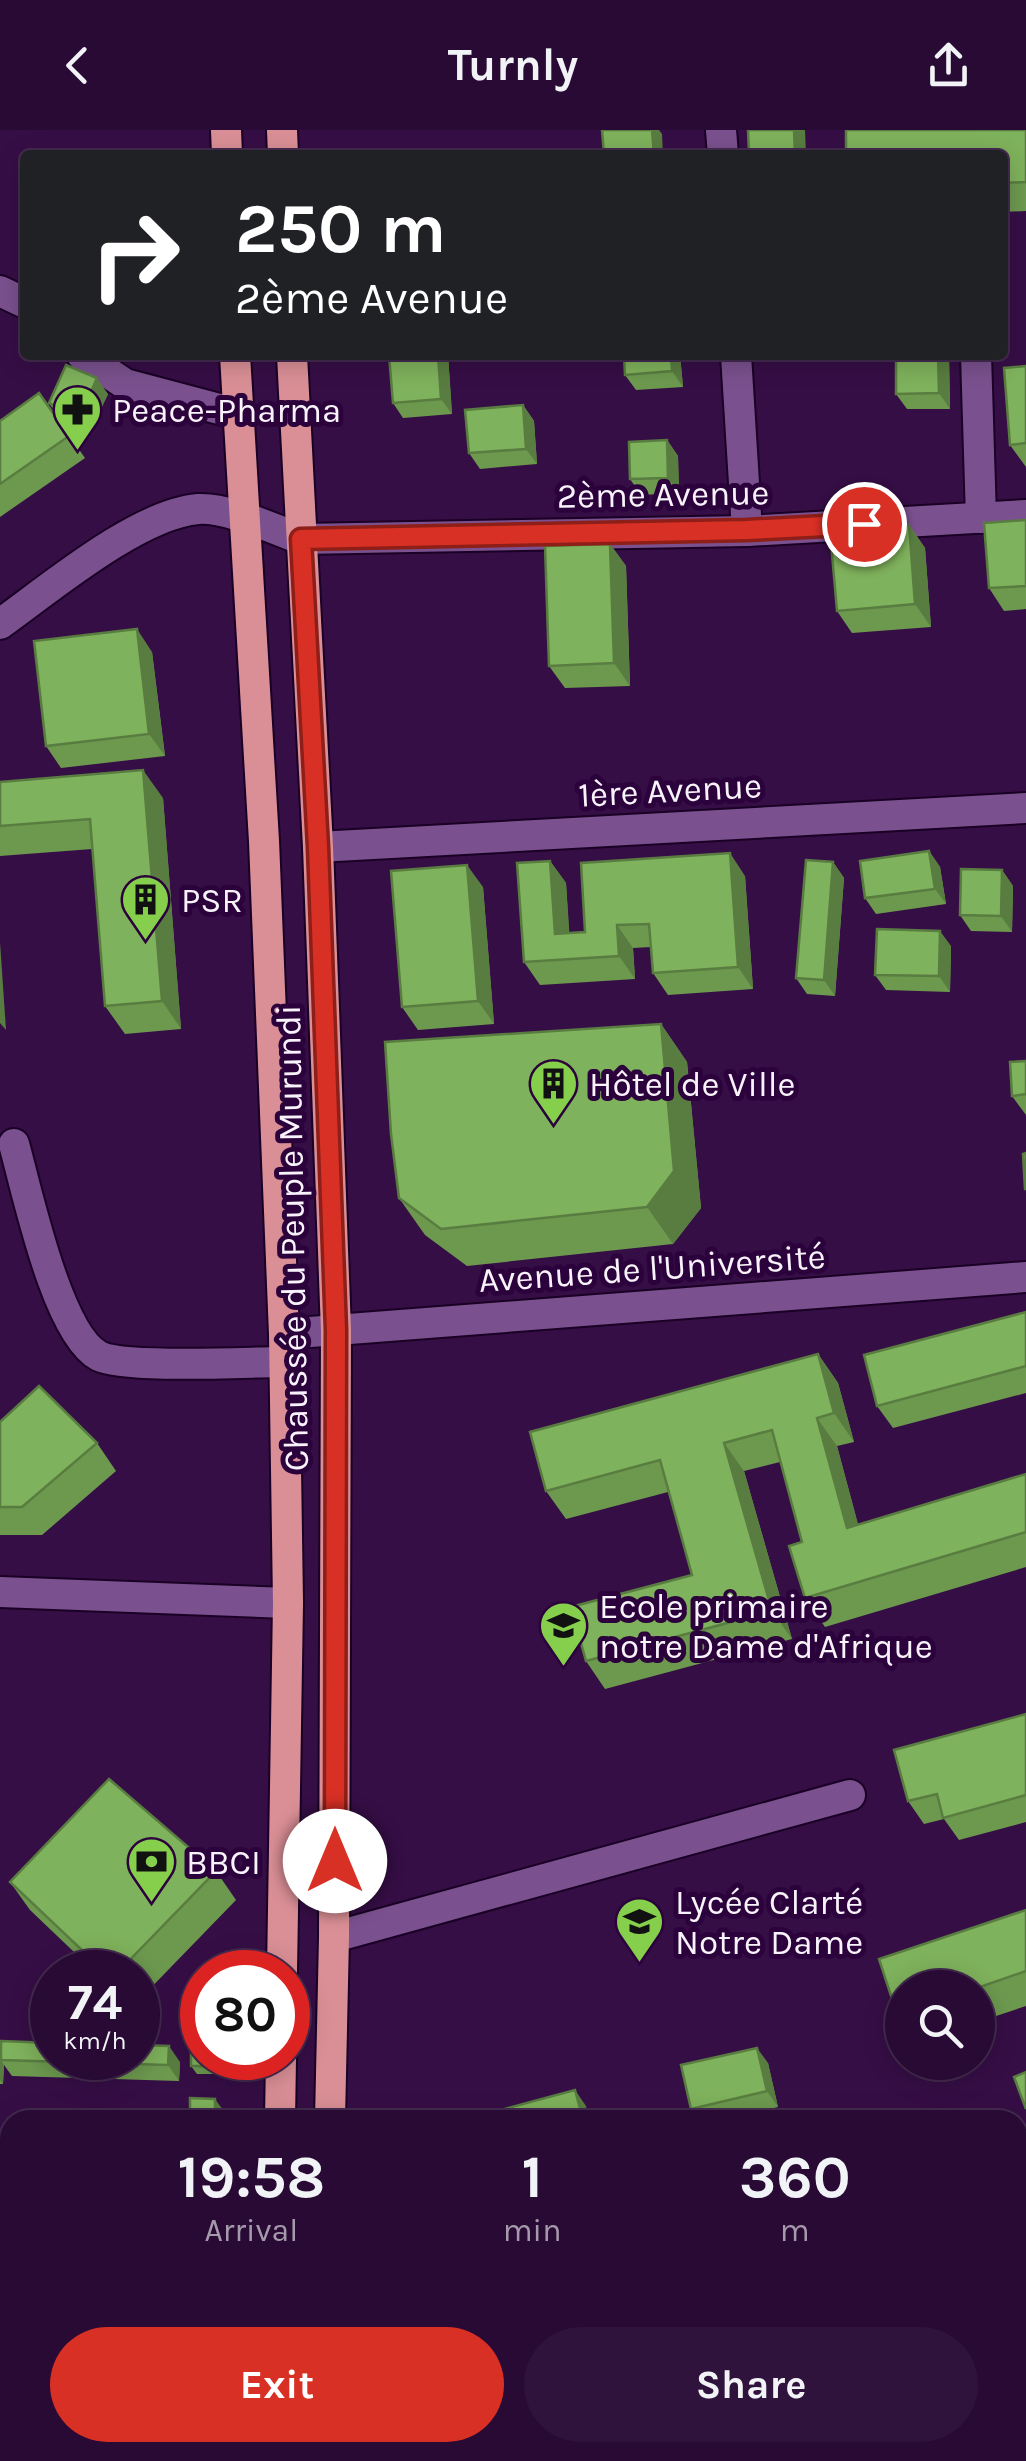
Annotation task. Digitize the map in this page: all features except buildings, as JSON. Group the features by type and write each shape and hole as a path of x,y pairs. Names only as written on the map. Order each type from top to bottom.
{"highway":[{"name":"Chaussée du Peuple Murundi","path":"235,360 247,520 284,1348 288,1603 282,1950"},
{"name":"Chaussée du Peuple Murundi","path":"292,360 318,847 336,1330 330,2110"},
{"path":"280,2110 281,2080"}],"street":[{"path":"89,360 125,384 238,414"},
{"path":"736,360 747,530"},
{"path":"976,360 981,518"},
{"path":"0,624 100,553 149,525 200,509 301,539"},
{"name":"2ème Avenue","path":"301,539 747,530 1026,515"},
{"name":"1ère Avenue","path":"318,847 1026,808"},
{"name":"Avenue de l'Université","path":"14,1144 63,1310 82,1342 101,1357 145,1362 284,1348 336,1330 1026,1277"},
{"path":"0,1592 288,1603"},
{"path":"334,1937 850,1796"}],"place":[{"name":"Peace-Pharma","path":"77,452"},
{"name":"PSR","path":"146,942"},
{"name":"Hôtel de Ville","path":"554,1126"},
{"name":"Ecole primaire notre Dame d'Afrique","path":"564,1668"},
{"name":"BBCI","path":"151,1904"},
{"name":"Lycée Clarté Notre Dame","path":"640,1964"}],"route":[{"path":"335,1861 336,1330 318,847 301,539 864,524"}]}
